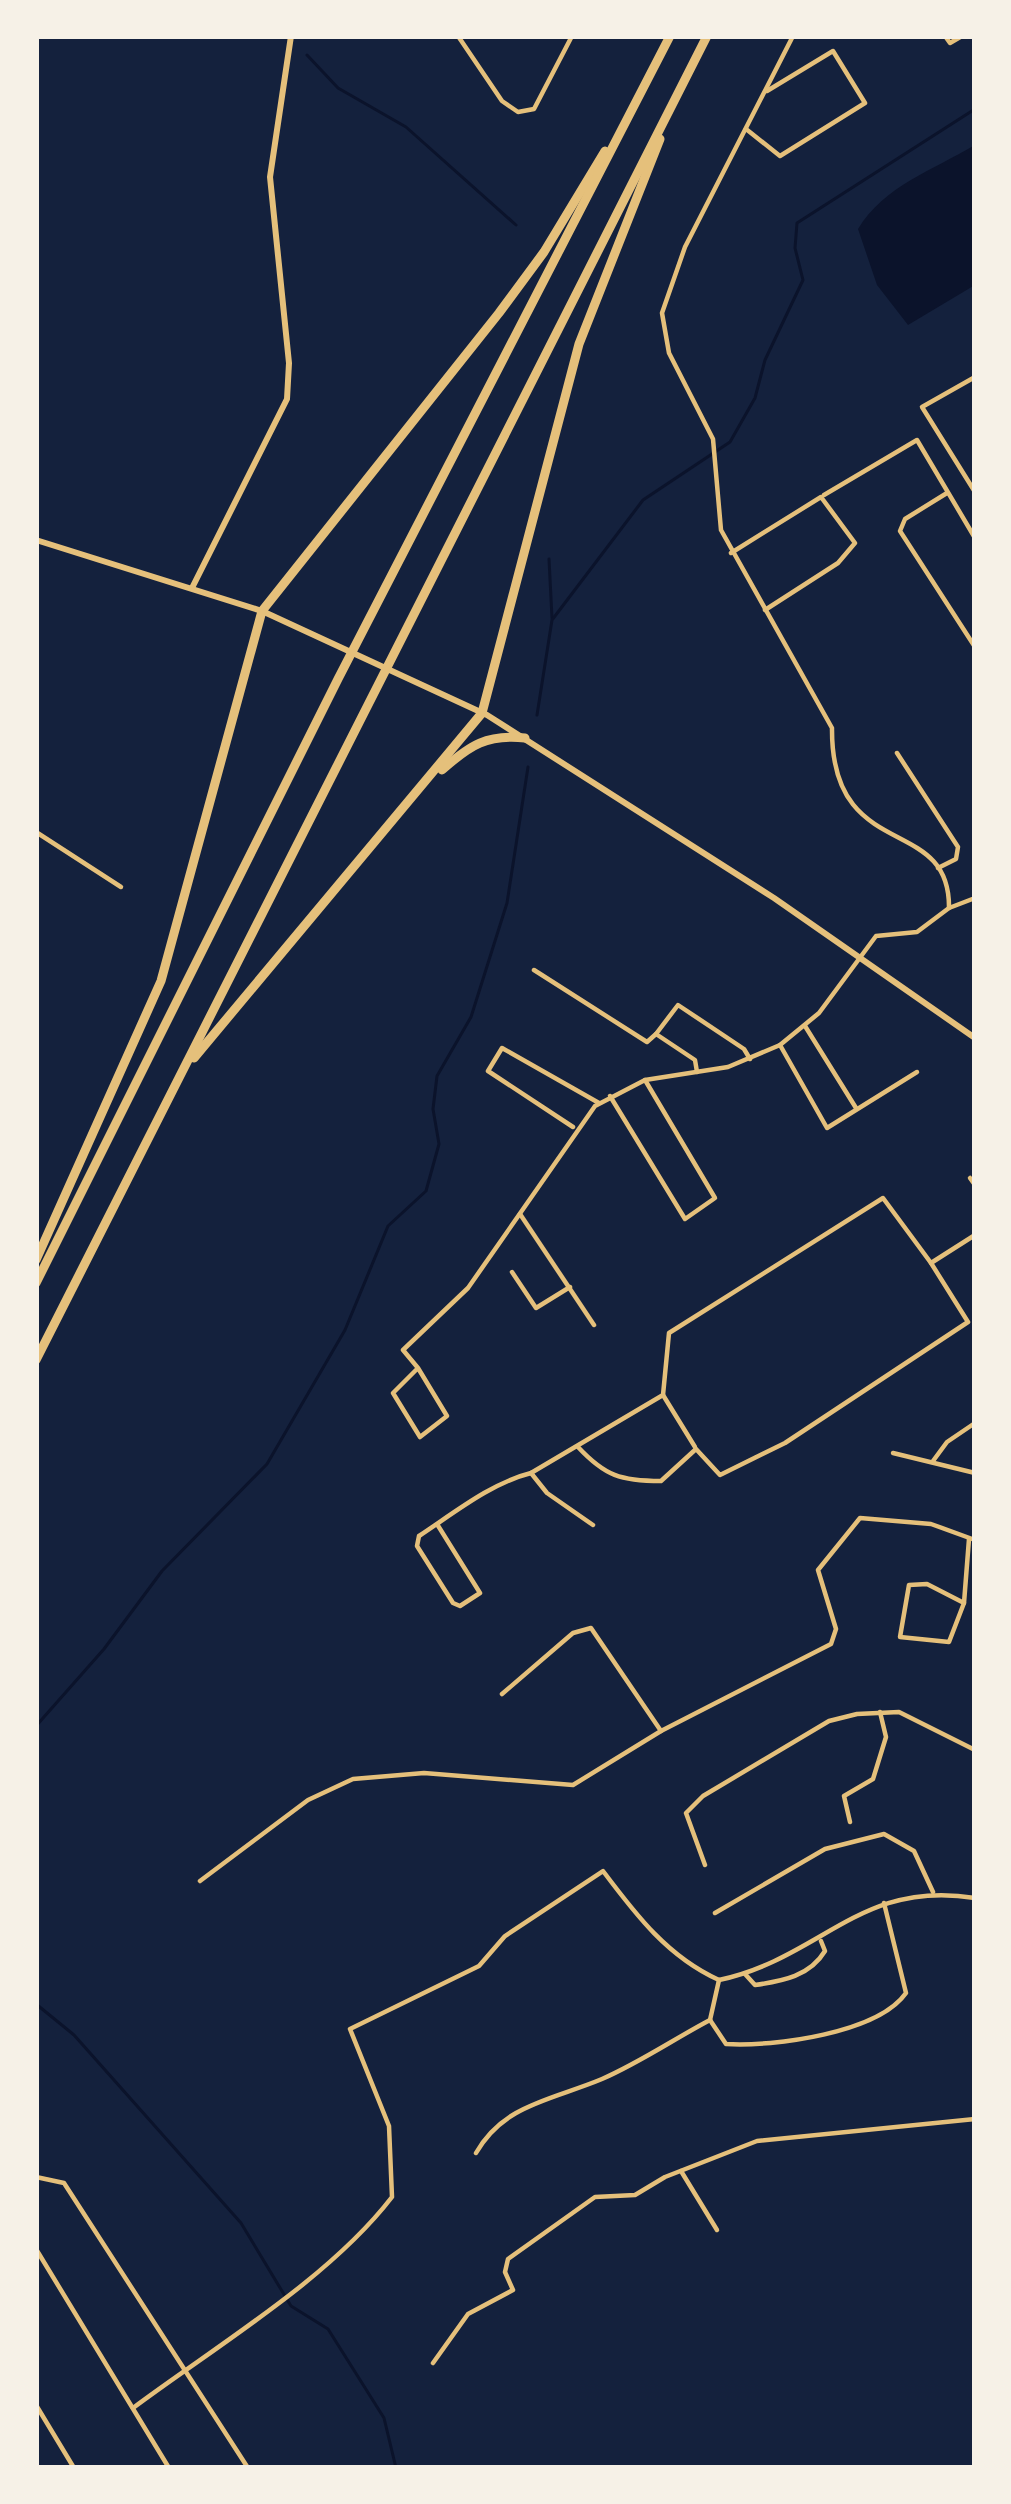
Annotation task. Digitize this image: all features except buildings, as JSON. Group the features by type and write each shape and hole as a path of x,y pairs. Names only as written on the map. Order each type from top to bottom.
{"highway":[{"path":"36,1283 338,679 670,36"},
{"path":"36,1360 707,36"},
{"path":"36,1260 165,969 262,611 544,252 655,69"},
{"path":"183,1071 482,713 579,344 685,79"},
{"path":"421,790 477,742 503,736 525,738"}],"street":[{"path":"192,588 286,401 289,363 269,177 291,36"},
{"path":"458,36 502,101 518,112 534,109 543,98 572,36"},
{"path":"794,36 686,247 662,313 669,353 713,439 721,530 832,728 840,790 866,821 921,849 949,890 949,908"},
{"path":"945,36 950,44 962,36"},
{"path":"746,129 780,156 865,103 833,51 765,93"},
{"path":"975,376 922,407 975,492"},
{"path":"730,553 917,440 975,538"},
{"path":"947,493 905,519 900,530 975,647"},
{"path":"765,610 855,547 821,496"},
{"path":"36,540 262,611 482,713 859,955 975,1038"},
{"path":"898,753 958,847 956,859 938,868"},
{"path":"36,832 122,887"},
{"path":"418,1368 393,1393 420,1437 447,1416 418,1368 404,1350 468,1288 575,1129 599,1103 645,1080 751,1061 806,1026 881,933 917,932 949,908 975,898"},
{"path":"534,970 647,1042 678,1005 744,1049 751,1061"},
{"path":"806,1026 857,1109"},
{"path":"656,1034 695,1060 697,1072"},
{"path":"780,1045 827,1128 917,1072"},
{"path":"575,1129 488,1071 502,1048 599,1103"},
{"path":"610,1096 685,1219 715,1198 645,1080"},
{"path":"884,1198 931,1263 971,1321 785,1443 719,1475 696,1449 663,1396 669,1334 884,1198"},
{"path":"520,1214 594,1325"},
{"path":"931,1263 975,1235"},
{"path":"512,1272 536,1308 570,1287"},
{"path":"436,1524 480,1593 460,1606 452,1603 417,1546 419,1536 436,1524 511,1478 531,1473 663,1396"},
{"path":"933,1461 946,1442 975,1423"},
{"path":"578,1447 600,1470 621,1481 661,1480 696,1449"},
{"path":"893,1453 975,1473"},
{"path":"531,1473 547,1493 593,1525"},
{"path":"200,1880 308,1800 353,1779 424,1773 573,1786 661,1731 831,1644 836,1629 818,1570 860,1518 931,1524 972,1539 964,1603 949,1642 900,1637 909,1586 926,1584 964,1603"},
{"path":"502,1694 573,1633 591,1628 661,1731"},
{"path":"850,1822 844,1796 873,1779 886,1737 880,1712"},
{"path":"705,1865 686,1813 703,1796 829,1721 880,1712 927,1722 975,1750"},
{"path":"715,1912 848,1840 884,1834 914,1851 933,1892"},
{"path":"133,2408 373,2222 392,2197 388,2126 350,2029 478,1966 505,1936 603,1871 673,1952 689,1966 719,1980 745,1974 821,1940 858,1911 933,1892 975,1898"},
{"path":"719,1980 710,2020 726,2044 770,2047 892,2013 907,1993 884,1904"},
{"path":"745,1974 755,1984 785,1981 817,1964 825,1951 821,1940"},
{"path":"476,2153 492,2126 512,2114 603,2078 710,2020"},
{"path":"433,2363 468,2314 513,2290 505,2272 508,2259 595,2197 635,2195 757,2141 975,2119"},
{"path":"681,2171 717,2230"},
{"path":"36,2177 64,2183 248,2468"},
{"path":"36,2249 169,2468"},
{"path":"36,2405 74,2468"}],"water":[{"path":"975,145 975,285 908,325 877,285 858,229 895,190"}],"waterway":[{"path":"307,55 338,88 406,127 516,225"},
{"path":"537,715 552,620 643,500 730,442 755,398 765,360 803,280 795,248 797,223 975,109"},
{"path":"549,559 552,618"},
{"path":"36,1726 104,1649 162,1571 267,1464 345,1330 388,1226 426,1191 439,1144 433,1109 437,1076 471,1017 507,903 528,767"},
{"path":"36,2004 74,2035 241,2223 291,2306 328,2329 384,2418 396,2468"}]}
